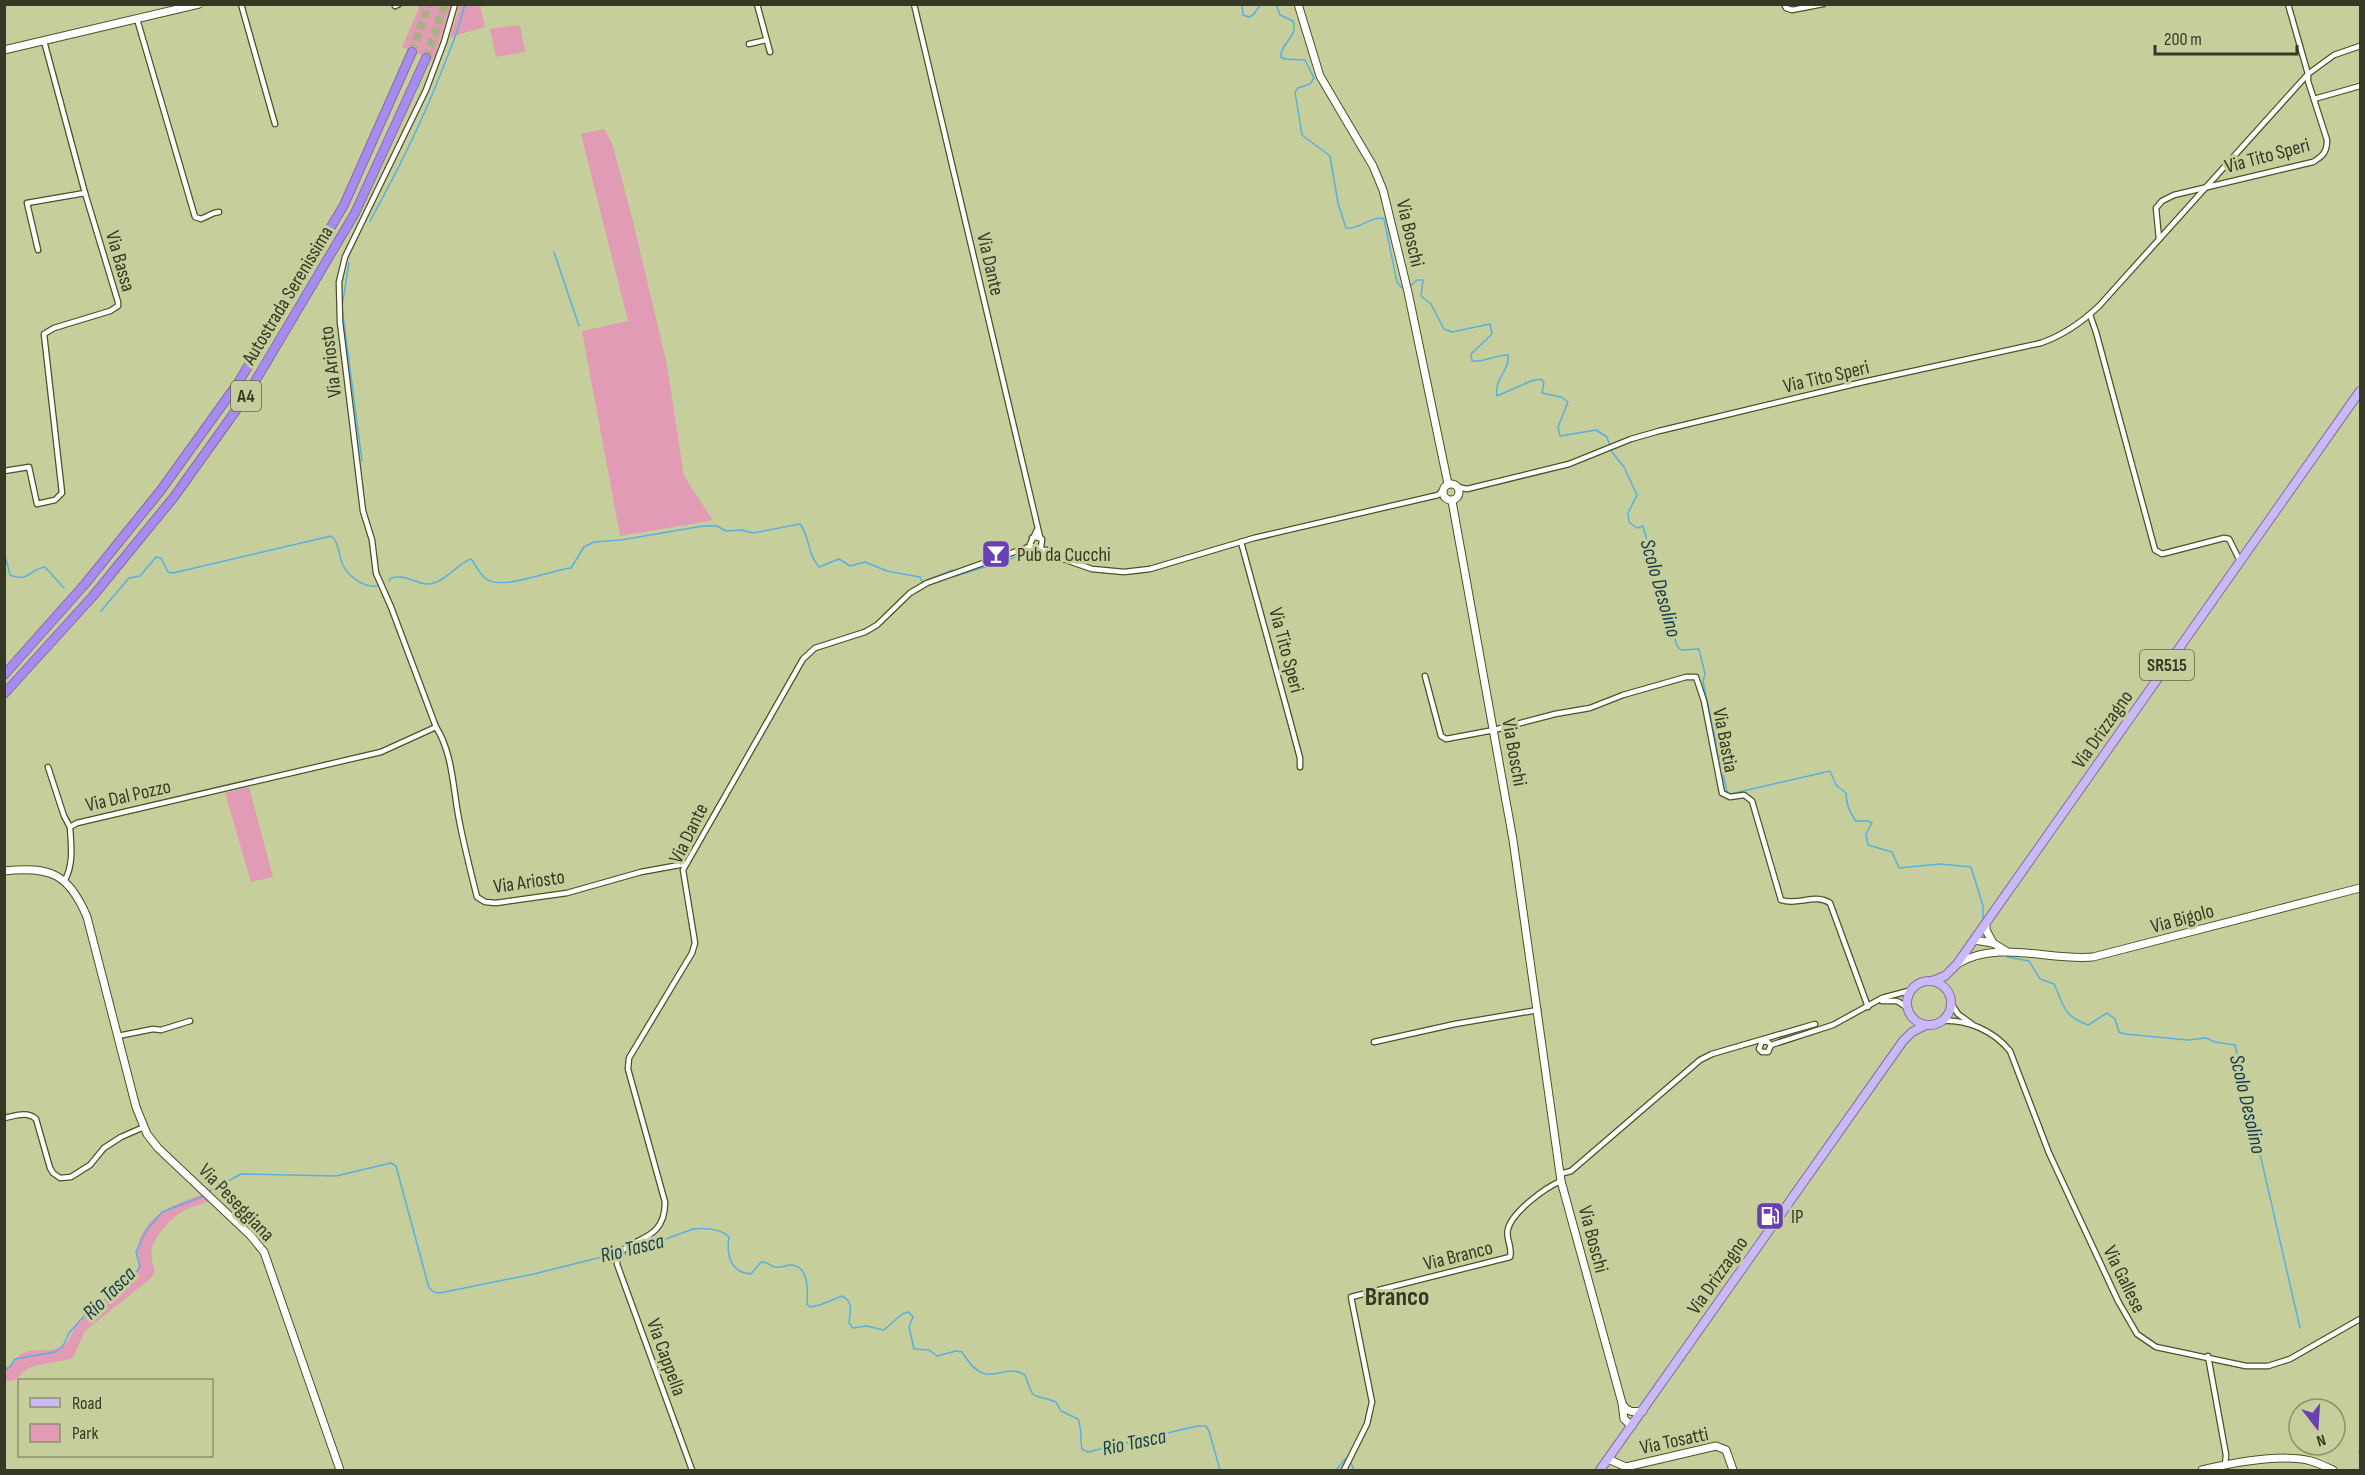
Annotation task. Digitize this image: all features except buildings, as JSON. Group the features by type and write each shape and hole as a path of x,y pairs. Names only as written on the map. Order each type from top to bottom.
{"highway":[{"name":"Autostrada Serenissima","path":"4,675 85,584 161,489 238,383 344,205 412,52"},
{"name":"Autostrada Serenissima","path":"4,694 101,587 174,497 247,395 355,213 426,58"}],"main road":[{"name":"Via Drizzagno","path":"1949,993 1956,966 2361,391"},
{"name":"Via Drizzagno","path":"1932,981 1956,966"},
{"path":"1932,981 1945,987 1951,1003 1947,1016 1942,1021 1926,1025 1914,1019 1907,1001 1917,985 1932,981"},
{"name":"Via Drizzagno","path":"1903,1041 1910,1023 1909,1010"},
{"name":"Via Drizzagno","path":"1600,1470 1903,1041 1912,1032 1926,1025"}],"street":[{"path":"4,50 199,4"},
{"path":"240,4 275,123"},
{"name":"Via Ariosto","path":"455,4 426,90 345,258 338,294 363,511 372,540 376,573 445,746 466,855 477,897 485,902 496,903 567,892 641,872 685,864"},
{"path":"757,4 770,52"},
{"name":"Via Dante","path":"914,4 1041,540"},
{"name":"Via Boschi","path":"1298,4 1320,76 1373,166 1383,190 1406,283 1445,494 1494,730 1514,840 1560,1178 1624,1406 1632,1426"},
{"path":"1784,4 1791,10 1823,4"},
{"path":"2288,4 2308,74"},
{"path":"137,19 195,217 201,219 219,212"},
{"path":"750,44 766,39"},
{"name":"Via Bassa","path":"4,471 29,467 37,504 60,498 63,482 44,334 54,328 110,311 117,306 117,296 85,193 44,41"},
{"name":"Via Tito Speri","path":"1459,491 1563,466 1659,431 1863,382 2042,343 2059,337 2090,315 2308,74 2334,55 2361,46"},
{"name":"Via Tito Speri","path":"2159,239 2156,208 2162,201 2174,195 2313,162 2323,156 2327,148 2327,140 2308,74"},
{"path":"2314,99 2361,86"},
{"path":"38,250 27,203 85,193"},
{"path":"2090,315 2155,550 2162,554 2224,538 2229,539 2240,561"},
{"path":"1037,530 1030,546 1038,550 1047,550 1063,559 1092,569 1124,572 1172,563 1241,542 1459,491"},
{"path":"1445,494 1459,491"},
{"path":"1032,538 1041,540 1047,550"},
{"path":"1038,550 1043,546 1041,540"},
{"name":"Via Tito Speri","path":"1241,542 1300,758 1300,767"},
{"name":"Via Dante","path":"620,1254 653,1234 660,1227 665,1216 665,1202 628,1069 629,1058 692,953 695,943 683,870 803,659 815,648 865,632 877,625 910,593 927,583 1030,546"},
{"path":"1425,676 1441,736 1455,738 1494,730"},
{"name":"Via Bastia","path":"1494,730 1555,714 1590,708 1623,695 1686,677 1696,677 1704,701 1722,793 1730,797 1743,795 1752,801 1781,900 1793,902 1817,898 1830,903 1868,1007"},
{"name":"Via Dal Pozzo","path":"65,880 70,871 72,855 70,826 86,819 381,752 436,727"},
{"path":"48,767 64,816 70,826"},
{"path":"4,871 44,872 65,880"},
{"name":"Via Peseggiana","path":"65,880 81,900 87,917 136,1107 144,1127 158,1148 250,1235 268,1260 340,1470"},
{"name":"Via Bigolo","path":"1956,966 1976,954 2009,952 2093,957 2361,888"},
{"path":"1986,923 1986,930 1993,943"},
{"name":"Via Bigolo","path":"1974,940 1993,943 2009,952"},
{"path":"1771,1045 1833,1025 1882,998 1912,990"},
{"path":"1877,1002 1897,1000 1909,1010"},
{"name":"Via Gallese","path":"1951,1003 1958,1014 2003,1042 2015,1061 2049,1153 2133,1329 2150,1345 2258,1367 2278,1364 2361,1319"},
{"path":"1374,1042 1455,1024 1538,1010"},
{"name":"Via Gallese","path":"1942,1021 1952,1020 1977,1027"},
{"path":"117,1036 153,1029 161,1030 190,1021"},
{"name":"Via Branco","path":"1345,1468 1370,1418 1372,1402 1351,1297 1510,1257 1508,1227 1518,1211 1571,1171 1700,1060 1712,1054 1815,1024"},
{"path":"4,1118 24,1114 36,1119 50,1168 60,1178 71,1177 81,1171 90,1165 104,1148 144,1127"},
{"name":"Via Cappella","path":"620,1254 618,1267 692,1470"},
{"path":"2208,1356 2226,1455 2225,1465"},
{"path":"1624,1406 1632,1412 1643,1411"},
{"name":"Via Boschi","path":"1621,1441 1624,1406"},
{"path":"1624,1419 1632,1426"},
{"name":"Via Tosatti","path":"1608,1459 1626,1467 1716,1446 1726,1450 1733,1470"},
{"path":"2202,1470 2225,1465 2283,1459 2311,1460 2333,1470"}],"green space":[{"path":"460,4 480,5 485,27 450,37"},
{"path":"418,5 452,5 433,60 402,47 419,8"},
{"path":"520,25 525,52 496,57 490,29"},
{"path":"604,129 612,143 632,217 667,365 684,476 712,519 620,536 582,331 628,321 581,134"},
{"path":"249,787 273,877 251,882 225,793"},
{"path":"207,1193 213,1199 181,1212 161,1231 152,1248 155,1271 151,1278 85,1331 73,1358 32,1367 25,1370 17,1379 5,1381 5,1367 9,1367 15,1359 28,1351 55,1349 63,1346 78,1322 137,1273 138,1245 142,1234 156,1217 175,1205"}],"waterway":[{"path":"370,221 426,109 452,46 465,4"},
{"name":"Scolo Desolino","path":"1242,4 1243,15 1249,17 1261,4"},
{"name":"Scolo Desolino","path":"1276,4 1280,15 1293,21 1294,27 1292,36 1281,52 1281,57 1305,60 1314,78 1310,84 1298,88 1295,92 1302,135 1330,156 1338,203 1346,228 1356,227 1379,218 1384,219 1397,282 1405,288"},
{"path":"554,252 579,326"},
{"path":"349,263 342,307 362,461"},
{"name":"Scolo Desolino","path":"1409,287 1417,280 1423,280 1421,296 1431,304 1444,329 1452,332 1490,324 1492,334 1471,354 1472,361 1508,355 1507,366 1498,384 1497,396 1541,379 1544,383 1542,393 1561,397 1568,402 1558,427 1560,436 1596,430 1607,437 1612,452 1624,467 1637,495 1628,513 1629,522 1637,528 1643,526 1677,646 1681,650 1699,649 1705,674 1703,682 1727,792"},
{"path":"389,581 391,578 404,577 424,584 434,583 471,559 481,574 492,582 514,582 571,568 584,547 594,542 621,540 703,526 717,526 726,531 742,530 753,533 800,524 806,534 812,556 819,567 839,559 850,566 865,562 887,571 920,577 922,582 953,570"},
{"path":"101,611 129,578 140,576 156,557 161,558 168,572 173,573 331,536 336,541 344,568 356,580 377,586"},
{"path":"4,551 10,575 25,577 45,567 64,588"},
{"path":"956,576 1032,552 1054,560"},
{"name":"Scolo Desolino","path":"1730,794 1830,771 1836,785 1846,793 1848,808 1856,821 1872,823 1866,834 1868,845 1892,852 1899,868 1940,864 1971,867 1983,906 1983,920"},
{"name":"Scolo Desolino","path":"2007,957 2029,961 2040,979 2054,984 2069,1014 2088,1025 2107,1013 2115,1019 2119,1032 2125,1034 2188,1040 2206,1038 2235,1045 2300,1328"},
{"name":"Rio Tasca","path":"208,1192 241,1174 336,1176 391,1163 396,1166 429,1288 440,1293 534,1274 618,1253"},
{"name":"Rio Tasca","path":"4,1370 10,1367 15,1359 55,1352 63,1346 69,1333 84,1316 132,1277 140,1267 136,1252 146,1231 162,1212 204,1196"},
{"name":"Rio Tasca","path":"622,1255 693,1229 717,1230 729,1237 728,1250 731,1262 734,1267 744,1273 751,1274 761,1262 777,1267 796,1266 804,1273 807,1304 810,1307 842,1296 846,1298 850,1304 849,1323 853,1328 866,1326 884,1330 902,1314 909,1312 913,1317 909,1327 914,1349 929,1350 937,1356 956,1351 962,1352 979,1372 994,1374 1016,1371 1025,1375 1035,1396 1056,1402 1061,1411 1078,1419 1082,1449 1088,1452 1197,1426 1206,1426 1220,1470"},
{"name":"Scolo Desolino","path":"2359,1453 2360,1447"},
{"name":"Rio Tasca","path":"1336,1470 1345,1459 1347,1460"},
{"name":"Rio Tasca","path":"1351,1463 1354,1470"}],"tunnel":[{"path":"412,52 429,4"},
{"path":"426,58 445,4"}],"place":[{"name":"Pub da Cucchi","path":"996,554"},
{"name":"IP","path":"1770,1216"}],"district":[{"name":"Branco","path":"1397,1296"}]}
